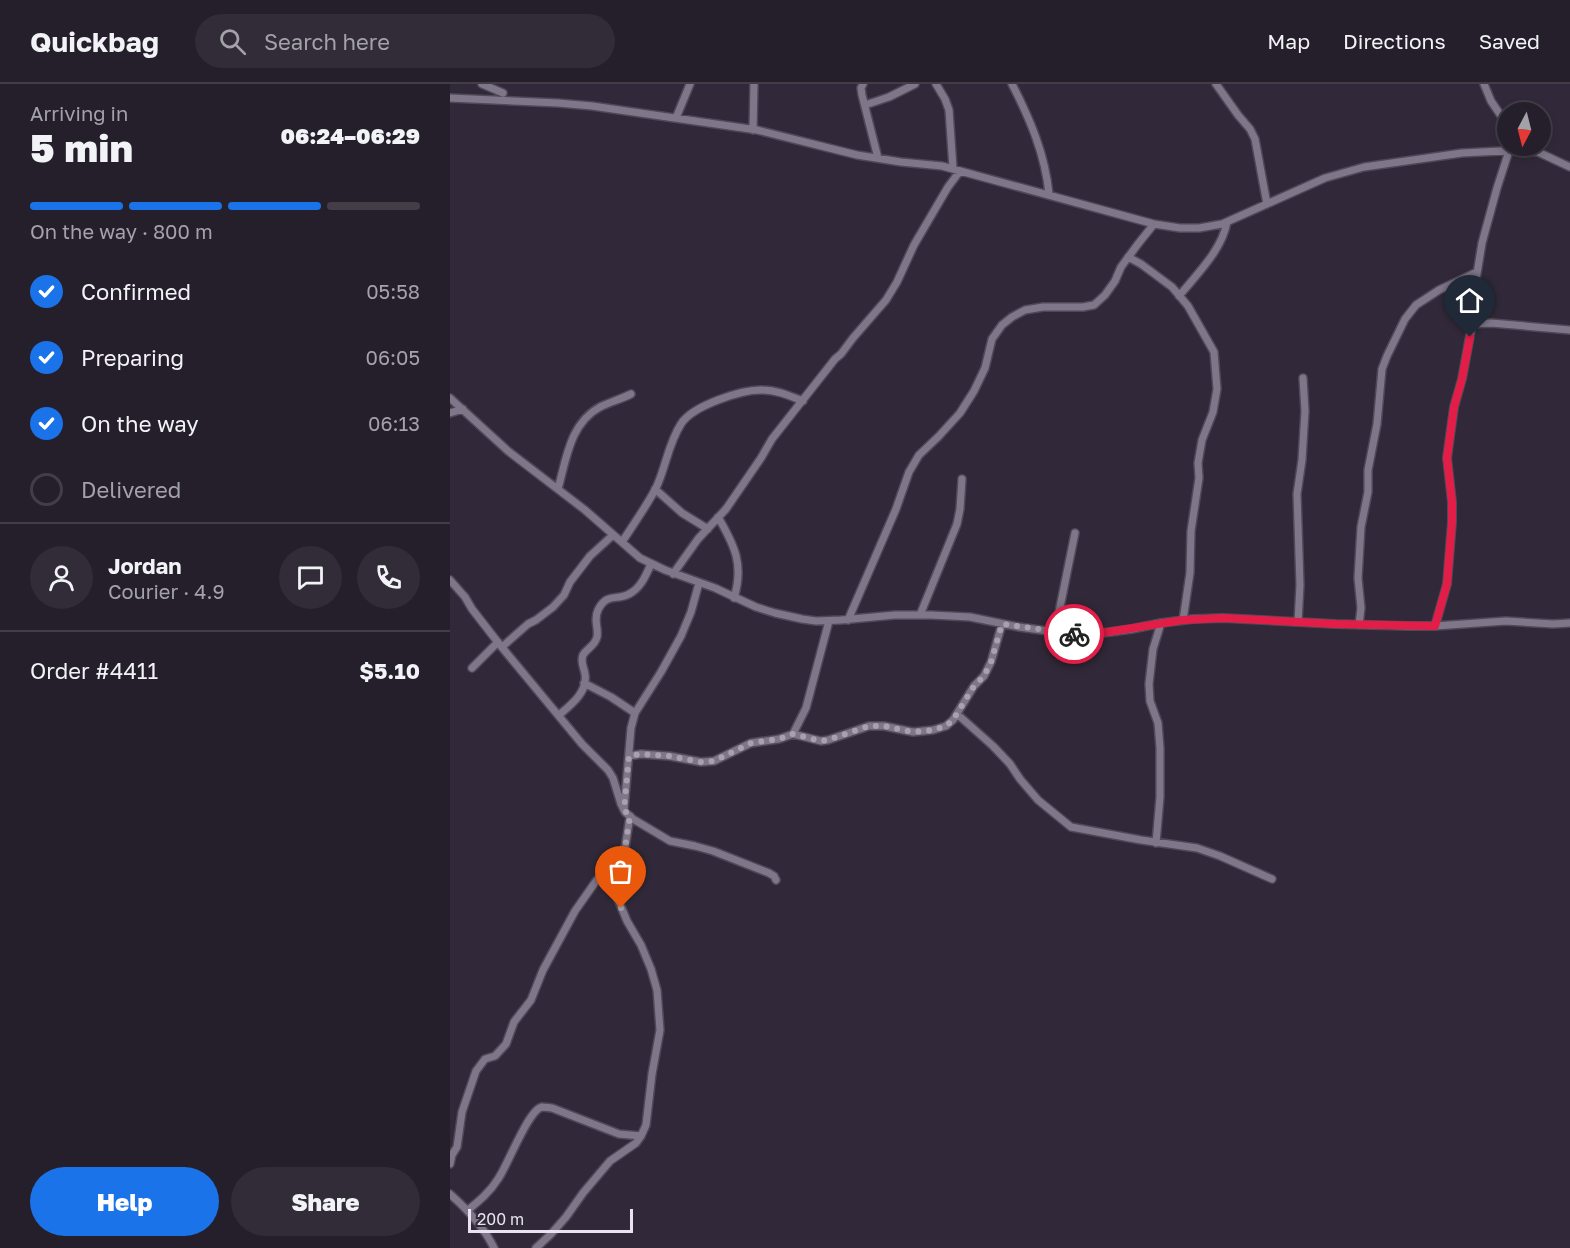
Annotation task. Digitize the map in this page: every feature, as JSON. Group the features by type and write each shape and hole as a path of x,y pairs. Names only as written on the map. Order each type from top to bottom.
{"street":[{"path":"482,84 503,93"},
{"path":"500,101 506,84"},
{"path":"676,118 690,84"},
{"path":"753,130 754,84"},
{"path":"863,84 862,95 879,158"},
{"path":"865,105 889,97 915,84"},
{"path":"673,574 698,539 726,510 772,439 835,359 886,300 914,245 948,187 956,170 949,110 936,84"},
{"path":"1012,84 1025,109 1040,149 1046,170 1048,194"},
{"path":"1216,84 1255,139 1267,204"},
{"path":"1484,84 1497,110"},
{"path":"450,98 578,105 753,130 857,155 942,166 1154,224 1180,228 1199,228 1222,224 1325,178 1364,167 1462,153 1497,152"},
{"path":"1435,626 1447,584 1452,502 1447,458 1454,407 1462,379 1472,324 1474,292 1482,243 1507,156"},
{"path":"1547,156 1570,167"},
{"path":"1179,296 1217,248 1227,222"},
{"path":"848,620 896,509 909,472 919,455 960,413 974,391 985,368 992,339 1002,325 1025,310 1094,305 1105,295 1128,257 1154,224"},
{"path":"1128,257 1172,287 1188,306 1214,352 1217,389 1213,412 1202,440 1198,463 1199,478 1191,531 1190,573 1183,620"},
{"path":"1359,625 1361,608 1358,578 1361,527 1368,492 1368,471 1377,423 1382,369 1405,319 1416,304 1477,272"},
{"path":"1472,324 1491,323 1570,330"},
{"path":"1298,622 1300,585 1297,494 1305,411 1303,378"},
{"path":"622,542 655,489 674,437 687,416 726,397 748,391 779,392 802,401"},
{"path":"558,489 572,436 583,421 599,408 631,394"},
{"path":"450,398 508,451 558,489 640,558 673,574 715,588 756,607 802,619 829,621 920,615 970,618 1069,634 1095,634 1161,622 1223,618 1359,625 1435,626 1506,621 1570,623"},
{"path":"450,413 463,409"},
{"path":"920,615 957,524 962,479"},
{"path":"655,489 682,513 708,529"},
{"path":"718,518 730,539 738,562 739,581 734,597"},
{"path":"1055,632 1074,533"},
{"path":"472,668 553,607 564,595 570,582 590,556 613,535"},
{"path":"559,715 578,696 584,682 583,655 594,644 597,637 595,620 599,607 605,600 628,595 638,587 651,564"},
{"path":"450,580 500,645 582,744 608,770 624,810 630,816 670,841 734,858 769,873 776,880"},
{"path":"624,810 630,728 635,713 681,636 699,583"},
{"path":"793,734 806,708 829,621"},
{"path":"1156,843 1160,797 1160,748 1158,723 1150,701 1149,684 1153,649 1161,622"},
{"path":"629,756 641,754 701,762 714,761 751,743 779,739 793,734 821,741 869,726 884,726 913,732 946,726 988,669 1002,624"},
{"path":"584,682 635,713"},
{"path":"957,714 1010,764 1038,800 1071,827 1156,843 1197,848 1272,879"},
{"path":"450,1164 462,1112 476,1071 485,1059 495,1056 506,1044 514,1022 531,1000 543,970 575,911 586,894 625,848 630,816"},
{"path":"536,1248 551,1234 610,1161 630,1148 641,1136 646,1125 660,1030 657,990 641,945 627,921 606,870"},
{"path":"468,1210 489,1192 498,1180 526,1124 542,1107 552,1108 619,1134 641,1136"},
{"path":"450,1194 468,1210 494,1248"}],"way so far":[{"path":"621,908 606,870 623,851 627,840 630,816 624,810 629,756 641,754 701,762 714,761 751,743 779,739 793,734 821,741 869,726 884,726 913,732 933,730 946,726 953,720 974,686 984,676 997,645 1002,624 1074,634"}],"route":[{"path":"1074,634 1095,634 1132,629 1161,622 1223,618 1435,626 1447,584 1452,522 1447,458 1454,407 1470,337"}]}
